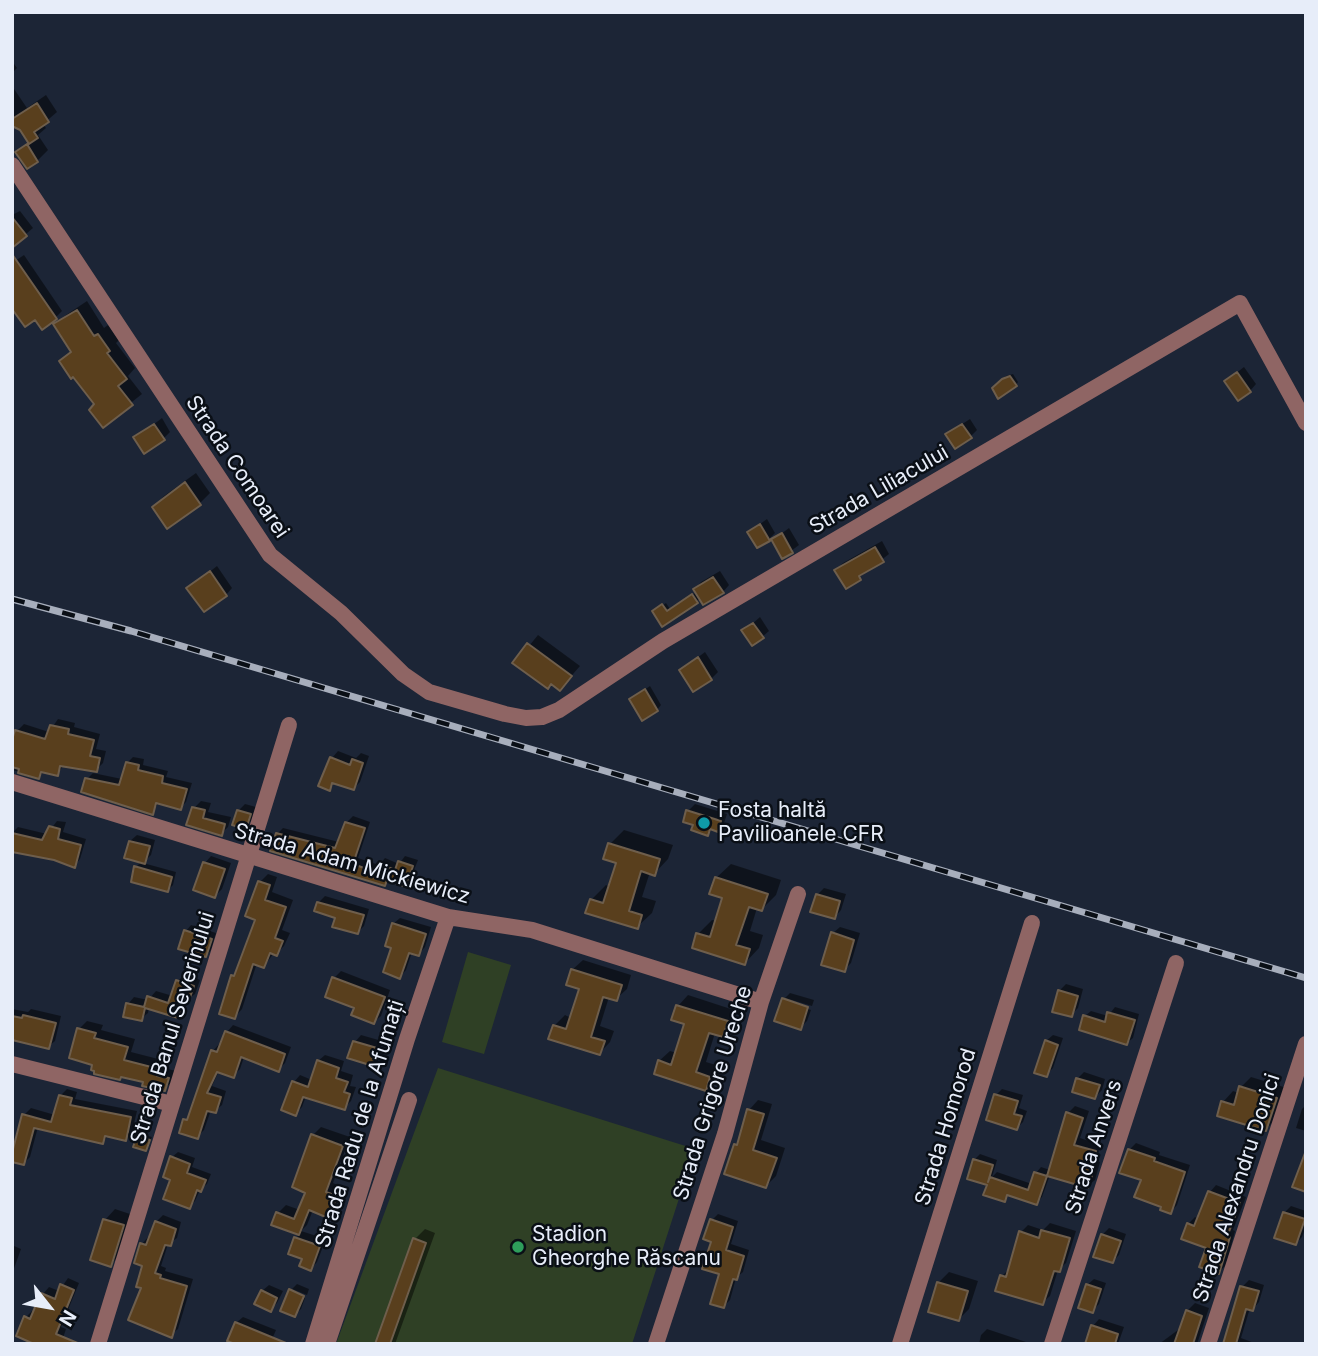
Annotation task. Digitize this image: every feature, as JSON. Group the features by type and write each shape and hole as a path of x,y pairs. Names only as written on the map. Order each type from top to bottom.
{"street":[{"name":"Strada Comoarei","path":"12,165 270,555 341,613 403,674 429,692 505,714 526,718 542,716"},
{"name":"Strada Liliacului","path":"542,716 559,710 663,641 1240,303 1306,423"},
{"name":"Strada Banul Severinului","path":"98,1344 289,725"},
{"name":"Strada Adam Mickiewicz","path":"12,782 449,917 532,930 761,1002"},
{"name":"Strada Grigore Ureche","path":"656,1344 726,1134 761,1002 798,894"},
{"name":"Strada Radu de la Afumați","path":"313,1344 407,1039 449,917"},
{"name":"Strada Homorod","path":"900,1344 1032,923"},
{"name":"Strada Anvers","path":"1052,1344 1176,963"},
{"name":"Strada Alexandru Donici","path":"1208,1344 1306,1044"},
{"path":"12,1064 172,1104"},
{"path":"327,1344 409,1100"}],"green space":[{"path":"468,952 511,965 484,1054 442,1042"},
{"name":"Stadion Gheorghe Răscanu","path":"438,1068 695,1149 632,1344 336,1344"}],"building":[{"path":"37,103 49,122 34,132 38,138 29,144 20,130 12,126 12,119"},
{"path":"27,144 38,162 27,169 15,152"},
{"path":"12,217 27,236 12,248"},
{"path":"12,254 57,319 42,330 35,320 25,327 12,309"},
{"path":"77,310 94,336 98,334 110,351 107,353 127,379 118,386 133,405 103,428 89,410 94,404 59,361 71,352 53,324"},
{"path":"1237,372 1251,392 1238,401 1224,381"},
{"path":"1010,376 1017,386 998,399 992,388"},
{"path":"154,424 165,440 144,454 133,437"},
{"path":"962,424 972,438 955,449 945,434"},
{"path":"185,482 201,505 167,529 152,507"},
{"path":"760,524 770,541 757,548 747,532"},
{"path":"782,533 793,553 782,559 771,539"},
{"path":"875,547 884,562 859,576 861,580 846,589 834,570"},
{"path":"210,571 227,596 204,612 186,588"},
{"path":"713,577 724,593 703,605 693,589"},
{"path":"692,594 698,603 662,627 652,611 662,604 667,611"},
{"path":"753,623 764,638 752,646 741,630"},
{"path":"527,643 572,676 560,691 551,684 548,689 512,663"},
{"path":"698,657 712,680 693,692 679,670"},
{"path":"645,689 658,711 642,721 629,699"},
{"path":"50,725 69,729 68,734 94,740 90,756 100,758 97,772 60,766 58,776 41,772 39,779 18,773 19,769 12,767 12,740 15,730 45,739"},
{"path":"330,757 350,765 352,759 363,763 354,790 332,783 330,791 318,786"},
{"path":"126,762 139,765 138,770 163,776 162,783 187,789 181,810 156,803 153,815 81,792 85,778 119,785"},
{"path":"192,807 205,810 203,818 225,824 222,836 186,825"},
{"path":"237,810 251,814 246,829 232,825"},
{"name":"Fosta haltă Pavilioanele CFR","path":"686,810 721,821 718,832 710,829 708,836 691,830 693,825 683,822"},
{"path":"345,822 365,828 353,864 375,872 378,863 395,870 398,861 413,866 406,887 387,880 385,886 270,851 276,833 335,848"},
{"path":"49,826 60,829 58,839 81,845 75,868 54,860 12,852 12,833 42,840"},
{"path":"129,841 150,846 145,864 124,858"},
{"path":"608,843 660,859 655,876 641,871 629,911 642,915 638,929 585,913 590,899 603,903 616,863 603,859"},
{"path":"203,862 225,869 215,898 193,890"},
{"path":"134,866 172,877 168,892 131,882"},
{"path":"715,877 768,894 762,911 749,907 736,945 750,949 745,965 692,948 696,933 710,937 722,898 709,894"},
{"path":"258,881 270,885 265,900 286,907 275,938 283,941 277,956 270,953 264,968 253,964 235,1019 219,1014 231,975 234,976 255,920 245,916"},
{"path":"816,894 840,901 835,919 810,912"},
{"path":"317,902 364,915 358,934 332,927 335,918 314,911"},
{"path":"392,923 426,934 419,956 409,953 400,979 383,972 391,948 385,946"},
{"path":"184,930 212,939 206,957 178,949"},
{"path":"831,932 854,940 845,972 821,965"},
{"path":"571,969 622,985 617,1001 603,997 591,1037 605,1041 600,1055 548,1039 553,1025 566,1029 579,989 566,985"},
{"path":"332,977 385,997 374,1024 351,1015 354,1008 325,997"},
{"path":"176,980 194,986 188,1003 183,1001 178,1018 145,1008 142,1021 123,1017 126,1003 144,1007 147,996 168,1003"},
{"path":"1058,990 1078,996 1072,1017 1052,1012"},
{"path":"782,998 808,1007 801,1030 774,1021"},
{"path":"676,1005 728,1021 723,1037 709,1033 696,1072 710,1077 706,1091 654,1074 658,1060 671,1065 684,1024 671,1020"},
{"path":"1107,1012 1135,1020 1127,1045 1079,1030 1083,1015 1105,1022"},
{"path":"23,1015 56,1023 49,1049 12,1040 12,1016 22,1018"},
{"path":"77,1028 96,1033 94,1038 128,1047 124,1060 159,1069 157,1076 169,1078 165,1091 142,1086 143,1082 94,1074 92,1065 69,1058"},
{"path":"225,1031 285,1054 279,1072 241,1057 234,1078 217,1072 207,1093 221,1097 216,1113 207,1111 198,1139 179,1133 183,1119 187,1120 211,1050 217,1052"},
{"path":"1045,1040 1058,1045 1047,1077 1034,1073"},
{"path":"353,1041 377,1048 373,1066 347,1058"},
{"path":"317,1060 339,1068 336,1078 348,1082 344,1092 350,1094 345,1110 303,1097 296,1116 281,1110 292,1081 308,1087"},
{"path":"1076,1078 1100,1085 1095,1099 1072,1092"},
{"path":"1239,1086 1277,1098 1266,1131 1217,1116 1221,1101 1234,1105"},
{"path":"994,1094 1018,1101 1014,1114 1022,1116 1017,1130 986,1120"},
{"path":"59,1095 72,1098 70,1105 131,1117 126,1141 105,1136 103,1144 34,1128 24,1165 12,1162 22,1114 51,1122"},
{"path":"747,1109 764,1114 753,1150 777,1158 766,1188 724,1174 734,1144 737,1145"},
{"path":"1066,1112 1083,1118 1074,1145 1096,1151 1088,1188 1047,1176"},
{"path":"311,1134 343,1146 326,1192 337,1196 328,1218 309,1210 299,1235 271,1225 276,1212 294,1219 305,1193 292,1187"},
{"path":"137,1136 150,1140 146,1151 133,1147"},
{"path":"1128,1149 1185,1172 1171,1214 1160,1210 1161,1207 1134,1197 1141,1180 1119,1173"},
{"path":"1306,1153 1306,1192 1292,1187"},
{"path":"170,1156 190,1164 187,1173 206,1180 201,1192 197,1190 190,1209 163,1199 170,1180 163,1177"},
{"path":"973,1159 993,1165 988,1182 990,1177 1028,1190 1034,1172 1047,1176 1037,1205 1007,1195 1005,1202 983,1195 987,1185 967,1179"},
{"path":"1208,1191 1240,1203 1227,1237 1230,1237 1219,1274 1199,1267 1206,1248 1181,1239 1187,1223 1194,1226"},
{"path":"1283,1212 1305,1219 1296,1245 1274,1238"},
{"path":"103,1219 124,1225 111,1267 90,1260"},
{"path":"710,1219 733,1227 726,1250 744,1256 724,1308 710,1304 719,1274 702,1269 711,1242 703,1239"},
{"path":"155,1221 176,1229 171,1246 165,1245 155,1273 161,1275 160,1278 187,1286 172,1338 128,1320 141,1288 136,1287 142,1266 134,1263 140,1243 146,1245"},
{"path":"1041,1230 1070,1238 1060,1272 1054,1271 1043,1305 995,1291 1000,1275 1006,1277 1019,1231 1039,1238"},
{"path":"1101,1234 1121,1241 1113,1263 1093,1257"},
{"path":"294,1237 320,1246 311,1271 299,1266 302,1259 288,1254"},
{"path":"413,1238 426,1243 390,1344 375,1344"},
{"path":"937,1282 968,1291 959,1321 928,1312"},
{"path":"60,1284 74,1290 56,1334 80,1344 34,1344 16,1336 24,1316 30,1319 41,1293 55,1299"},
{"path":"1086,1284 1101,1289 1093,1313 1078,1308"},
{"path":"1240,1286 1259,1291 1253,1311 1246,1309 1236,1344 1223,1344"},
{"path":"289,1289 304,1296 295,1317 280,1311"},
{"path":"261,1290 277,1298 271,1312 254,1304"},
{"path":"1186,1310 1202,1316 1193,1344 1174,1344"},
{"path":"235,1322 286,1344 235,1344 227,1341"},
{"path":"1091,1325 1118,1334 1115,1344 1085,1344"}],"railway":[{"path":"12,599 131,631 1306,978"}],"place":[{"name":"Fosta haltă Pavilioanele CFR","path":"704,823"},
{"name":"Stadion Gheorghe Răscanu","path":"518,1247"}]}
